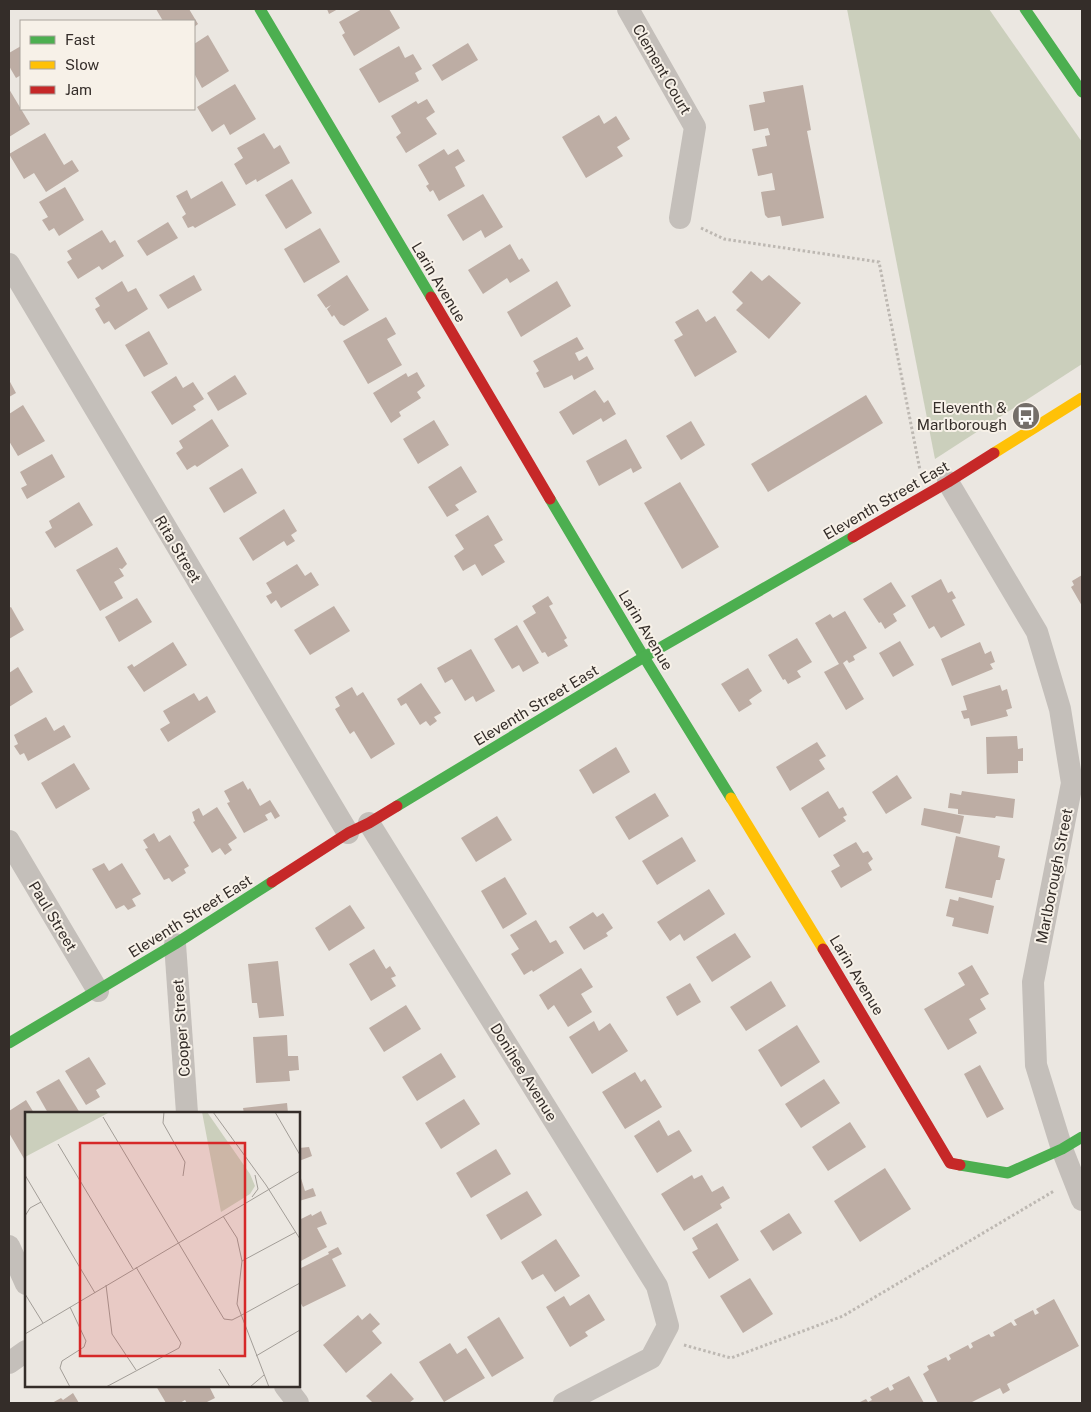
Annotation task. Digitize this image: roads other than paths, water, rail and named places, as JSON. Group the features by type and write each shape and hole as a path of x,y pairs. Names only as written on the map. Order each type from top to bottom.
{"street":[{"name":"Larin Avenue","path":"260,9 644,657 861,1010 950,1163 1008,1173 1062,1149 1082,1137"},
{"name":"Clement Court","path":"628,9 695,127 680,218"},
{"path":"1025,9 1082,92"},
{"name":"Rita Street","path":"9,264 348,834"},
{"name":"Eleventh Street East","path":"9,1043 98,991 348,834 644,657 948,482 1082,398"},
{"name":"Marlborough Street","path":"948,482 1037,632 1060,709 1077,781 1033,982 1036,1064 1062,1149 1082,1200"},
{"name":"Donihee Avenue","path":"369,823 657,1286 664,1333 651,1358 564,1403"},
{"name":"Paul Street","path":"9,841 98,991"},
{"name":"Cooper Street","path":"174,944 187,1112"},
{"path":"9,1246 25,1282"},
{"path":"9,1363 25,1352"},
{"path":"287,1387 298,1403"}],"place":[{"name":"Eleventh & Marlborough","path":"1026,416"}]}
